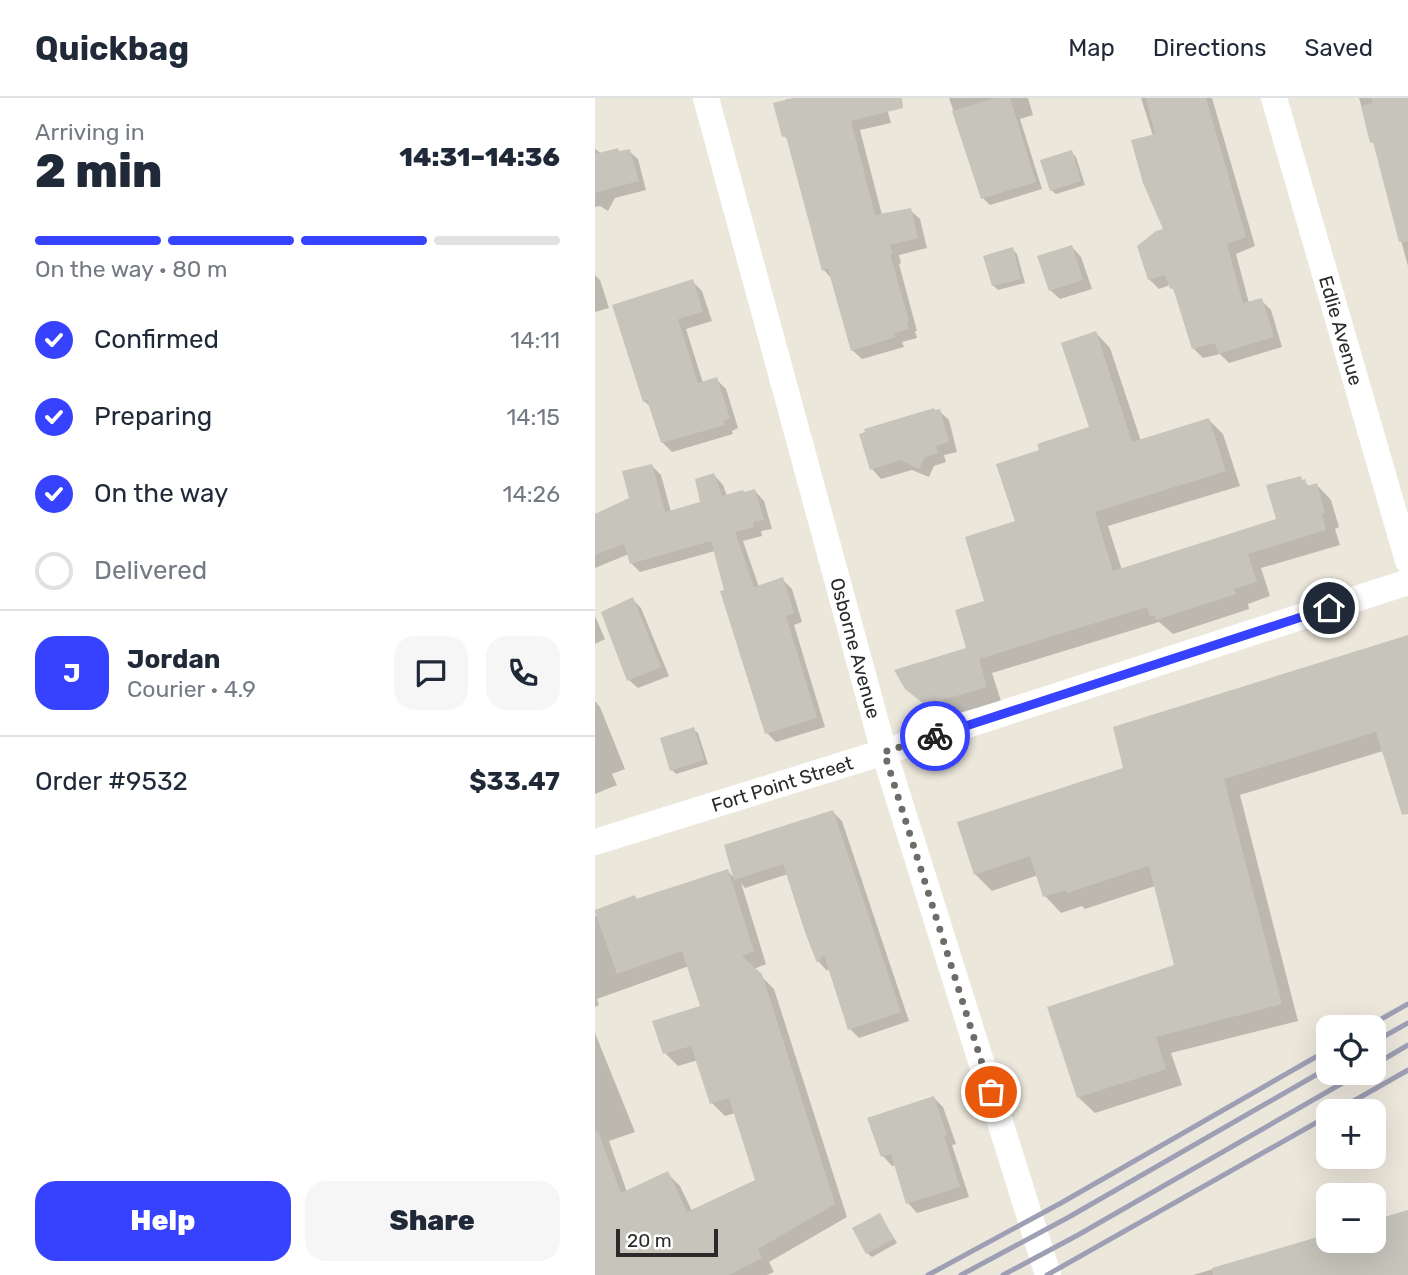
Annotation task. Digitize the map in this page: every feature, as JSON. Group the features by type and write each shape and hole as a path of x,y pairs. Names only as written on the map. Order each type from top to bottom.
{"street":[{"name":"Osborne Avenue","path":"706,98 884,752 1048,1275"},
{"name":"Edlie Avenue","path":"1274,98 1408,561"},
{"name":"Fort Point Street","path":"595,842 884,752 1408,582"}],"building":[{"path":"793,98 902,98 903,108 851,121 875,215 911,208 918,238 890,245 893,254 890,254 909,321 909,329 894,333 896,337 851,351 828,269 822,271 786,136 782,137 773,103"},
{"path":"995,98 1010,98 1036,182 981,199 952,111"},
{"path":"1146,98 1206,98 1246,237 1227,244 1243,303 1262,298 1274,337 1218,354 1215,343 1192,349 1173,288 1170,289 1165,275 1148,280 1137,246 1156,231 1163,229 1143,183 1131,140 1155,134"},
{"path":"1371,98 1408,98 1408,241 1399,242 1373,142 1370,143 1361,106 1373,103"},
{"path":"618,148 619,151 630,149 639,181 595,193 595,154"},
{"path":"1072,150 1081,181 1050,191 1040,160"},
{"path":"1072,245 1083,280 1049,291 1037,256"},
{"path":"1013,247 1021,279 992,286 983,256"},
{"path":"693,279 703,312 678,319 698,383 717,377 730,418 723,421 725,425 661,443 647,400 643,402 612,305"},
{"path":"1096,331 1132,442 1209,418 1226,471 1095,512 1113,571 1276,519 1266,485 1301,476 1307,486 1317,483 1325,513 1322,514 1326,530 1248,554 1257,582 1234,589 1236,594 1156,620 1155,615 1150,616 1147,607 979,659 987,687 925,705 905,689 894,670 966,648 955,610 984,601 965,537 1015,521 996,464 1039,450 1037,444 1089,427 1061,343"},
{"path":"934,408 940,409 949,442 936,446 938,453 925,457 919,469 901,460 870,470 859,434 865,432 864,429"},
{"path":"652,464 665,512 700,502 695,479 714,473 722,496 755,489 764,520 753,522 754,527 735,532 754,587 783,577 794,613 786,616 817,718 765,734 720,591 724,590 711,541 630,564 624,544 595,555 595,514 629,498 622,471"},
{"path":"633,597 661,667 627,681 601,612"},
{"path":"1408,635 1408,814 1402,815 1376,732 1224,779 1282,1004 1156,1037 1166,1069 1077,1098 1047,1007 1174,965 1149,866 1067,893 1066,890 1043,897 1030,856 974,875 957,822 1123,768 1113,727"},
{"path":"694,727 704,760 670,771 660,738"},
{"path":"833,810 901,1012 848,1030 824,955 817,963 783,864 734,880 724,845"},
{"path":"728,869 754,951 742,956 762,974 835,1204 758,1249 762,1258 729,1275 595,1275 595,1132 598,1131 621,1193 668,1171 687,1212 755,1180 729,1098 710,1104 691,1046 663,1054 652,1021 700,1006 682,951 617,974 595,912 635,895 636,899"},
{"path":"934,1096 960,1187 906,1204 891,1154 881,1157 867,1118"},
{"path":"1408,1210 1408,1275 1213,1275 1212,1268 1316,1238 1316,1253 1386,1253 1386,1216"},
{"path":"880,1213 894,1239 866,1254 852,1228"}],"railway":[{"path":"1386,1016 1408,1004"},
{"path":"1386,1035 1408,1023"},
{"path":"1386,1058 1408,1045"},
{"path":"928,1275 1061,1203 1316,1057"},
{"path":"1357,1099 1408,1070"},
{"path":"961,1275 1069,1217 1316,1075"},
{"path":"1003,1275 1339,1085"},
{"path":"1047,1275 1316,1123"}],"way so far":[{"path":"935,736 884,752 991,1092"}],"route":[{"path":"935,736 1329,608"}]}
